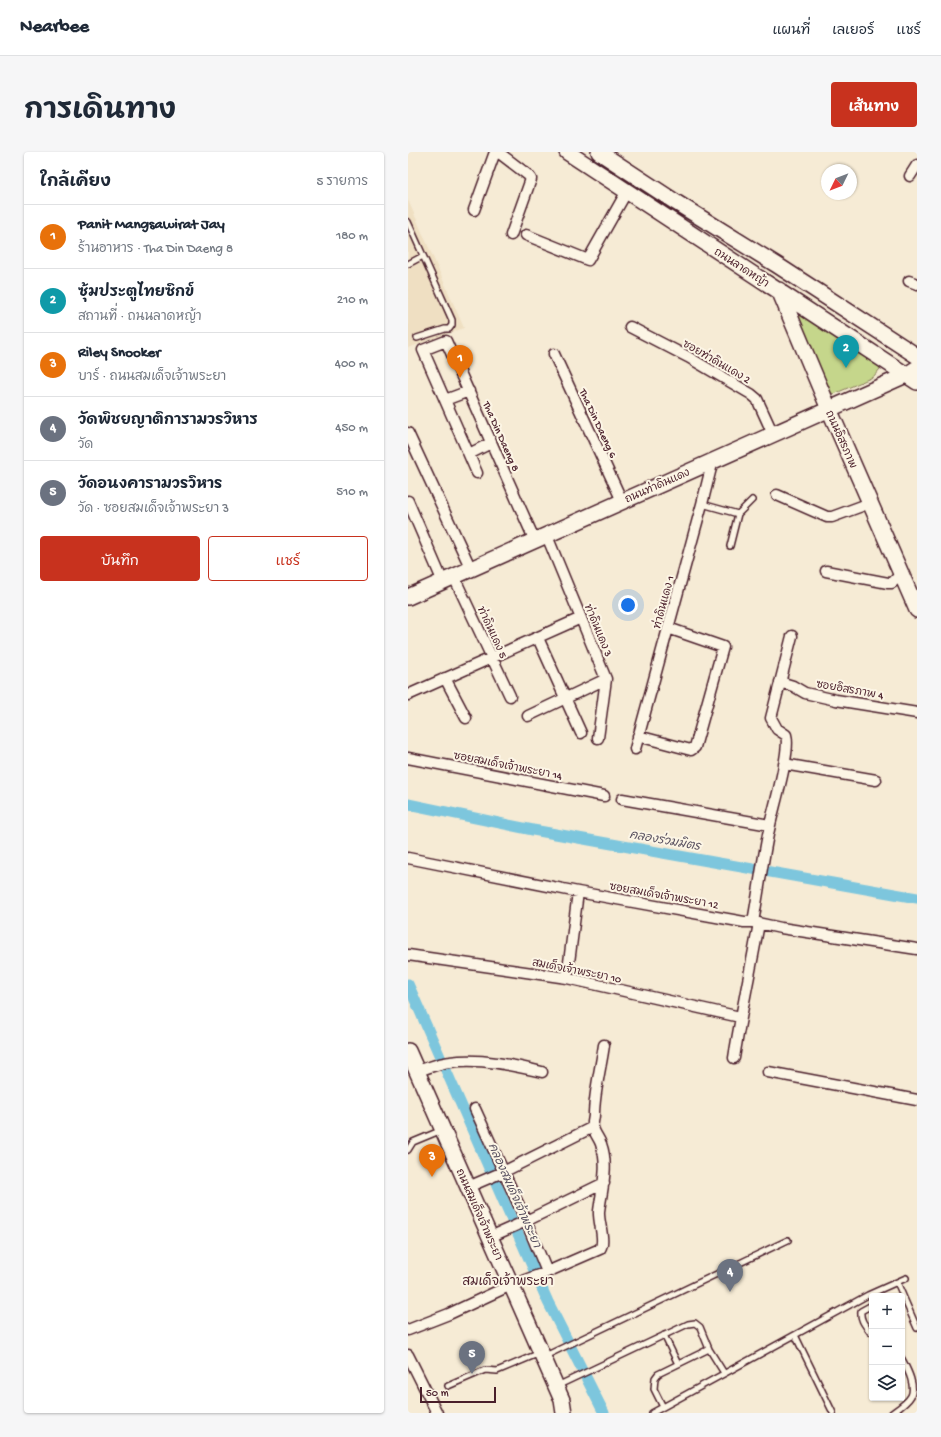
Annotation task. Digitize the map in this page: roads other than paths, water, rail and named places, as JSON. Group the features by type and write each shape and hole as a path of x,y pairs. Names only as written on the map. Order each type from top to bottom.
{"main road":[{"name":"ถนนลาดหญ้า","path":"567,152 779,291 913,375"},
{"name":"ถนนลาดหญ้า","path":"599,152 677,203 778,265 917,356"},
{"name":"ถนนอิสรภาพ","path":"778,265 779,291 901,574 916,604"},
{"name":"ถนนท่าดินแดง","path":"409,595 541,538 829,409 913,375"},
{"name":"ถนนสมเด็จเจ้าพระยา","path":"408,1051 424,1069 442,1129 474,1184 490,1237 561,1400 572,1413"}],"street":[{"path":"474,210 495,152"},
{"path":"498,152 531,179 511,235"},
{"path":"910,176 917,165"},
{"path":"526,235 588,260 627,191"},
{"name":"ซอยท่าดินแดง 2","path":"630,327 688,357 751,394 757,399 773,434"},
{"name":"Tha Din Daeng 8","path":"445,400 423,350 446,341 492,443 541,538"},
{"name":"Tha Din Daeng 6","path":"554,354 622,501"},
{"path":"469,392 445,400 477,473"},
{"path":"408,433 471,569"},
{"path":"468,454 492,443"},
{"name":"ท่าดินแดง 1","path":"635,749 713,460"},
{"path":"778,495 827,517 832,517 870,503"},
{"name":"ท่าดินแดง 5","path":"408,501 510,696"},
{"name":"ท่าดินแดง 3","path":"541,538 581,618 606,679"},
{"path":"826,571 888,583 892,583 901,574"},
{"path":"408,695 581,618"},
{"path":"638,736 691,750 695,748 723,647 668,628"},
{"path":"734,1058 740,1017 751,971 762,870 770,825 784,764 787,738 786,735 777,728 771,718 792,636"},
{"path":"538,638 564,699 581,732"},
{"path":"445,678 466,718"},
{"path":"528,716 606,679"},
{"path":"598,738 606,679"},
{"name":"ซอยอิสรภาพ 4","path":"780,682 793,686 805,693 836,700 917,713"},
{"name":"ซอยสมเด็จเจ้าพระยา 14","path":"408,758 604,796"},
{"path":"784,764 876,780"},
{"path":"622,799 770,825"},
{"name":"ซอยสมเด็จเจ้าพระยา 12","path":"408,858 578,892 744,922 756,922 917,949"},
{"path":"566,978 578,892"},
{"name":"สมเด็จเจ้าพระยา 10","path":"408,955 566,978 740,1017"},
{"path":"408,1330 449,1314 511,1285 544,1273 600,1249 603,1246 599,1212 604,1183 605,1165 601,1144 593,1127 593,1109 604,1045"},
{"path":"424,1069 449,1062 503,1063 542,1072"},
{"path":"768,1072 917,1100"},
{"path":"475,1109 500,1173 544,1273"},
{"path":"474,1184 500,1173 593,1127"},
{"path":"490,1237 523,1223 604,1183"},
{"path":"408,1355 437,1413"}],"lane":[{"path":"408,222 452,320 452,325 449,329 417,338"},
{"path":"408,264 423,256"},
{"path":"730,546 738,514 752,500"},
{"path":"702,504 738,514"},
{"path":"408,1150 413,1142 442,1129"},
{"path":"448,1386 484,1370 497,1371 562,1348 788,1240"},
{"path":"652,1413 868,1294 906,1278"},
{"path":"897,1282 917,1328"},
{"path":"869,1306 861,1311 861,1319 869,1331"},
{"path":"561,1400 576,1376 688,1324 695,1323 700,1327 709,1349 724,1373"},
{"path":"664,1335 678,1364"},
{"path":"795,1335 833,1413"},
{"path":"663,1407 654,1389 655,1378 658,1374 709,1349"},
{"path":"892,1413 904,1404 911,1396 912,1384 904,1365"}],"waterway":[{"name":"คลองร่วมมิตร","path":"408,804 533,830 917,898"},
{"name":"คลองสมเด็จเจ้าพระยา","path":"408,984 548,1302 604,1413"}],"place":[{"name":"ซุ้มประตูไทยซิกข์","path":"846,368"},
{"name":"Panit Mangsawirat Jay","path":"460,378"},
{"name":"Riley Snooker","path":"432,1177"},
{"name":"วัดพิชยญาติการามวรวิหาร","path":"730,1292"},
{"name":"วัดอนงคารามวรวิหาร","path":"472,1374"}],"district":[{"name":"สมเด็จเจ้าพระยา","path":"508,1280"}]}
